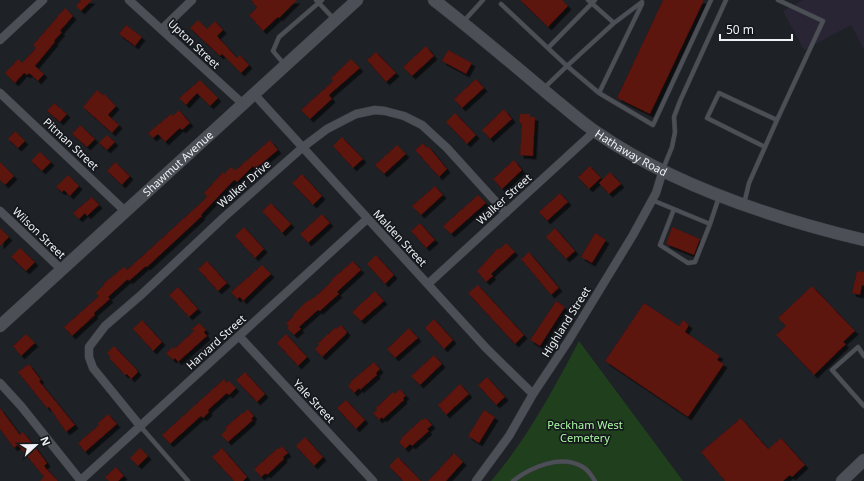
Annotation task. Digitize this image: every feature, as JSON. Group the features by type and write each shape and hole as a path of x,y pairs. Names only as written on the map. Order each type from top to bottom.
{"main road":[{"name":"Shawmut Avenue","path":"0,326 357,0"},
{"name":"Hathaway Road","path":"434,0 595,131 618,146 663,170 720,195 800,223 864,240"},
{"path":"842,481 864,460"}],"street":[{"path":"0,40 43,0"},
{"name":"Upton Street","path":"129,0 243,104"},
{"path":"162,29 192,0"},
{"name":"Pitman Street","path":"0,93 126,212"},
{"name":"Malden Street","path":"254,94 486,348 533,394"},
{"name":"Walker Drive","path":"141,427 93,368 88,357 91,342 105,326 137,299 223,218 303,147 327,129 356,114 375,110 395,112 413,120 430,132 506,212"},
{"name":"Walker Street","path":"428,284 595,131"},
{"name":"Highland Street","path":"476,481 505,442 533,394 580,322 652,200 663,170"},
{"name":"Wilson Street","path":"0,211 62,270"},
{"name":"Harvard Street","path":"80,481 141,427 367,218"},
{"name":"Yale Street","path":"239,336 373,481"},
{"path":"0,383 21,406 80,481"}],"lane":[{"path":"462,22 483,0"},
{"path":"588,0 594,2 614,23"},
{"path":"501,4 567,66 599,93 653,125 711,0"},
{"path":"663,170 672,147 675,132 674,117 726,0"},
{"path":"744,204 749,183 823,21 778,0"},
{"path":"285,66 273,51 279,37 319,1 335,20"},
{"path":"599,93 643,1"},
{"path":"543,89 614,23 643,1"},
{"path":"548,48 594,2"},
{"path":"765,147 707,118 719,93 777,120"},
{"path":"674,209 660,245 688,263 695,262 720,195"},
{"path":"652,200 710,224"},
{"path":"864,356 858,347 832,370 864,406"},
{"path":"141,427 188,481"},
{"path":"513,481 539,466 566,462 584,467 595,481"}],"shaded area":[{"path":"803,0 864,0 864,49 851,25 804,50 783,11"}],"green space":[{"name":"Peckham West Cemetery","path":"579,341 683,481 491,481 528,431"}],"building":[{"path":"81,0 92,0 81,11 76,6"},
{"path":"251,0 297,0 263,31 249,15 257,8"},
{"path":"520,0 562,0 568,6 548,27"},
{"path":"663,0 704,0 650,114 617,98"},
{"path":"65,8 73,16 60,31 62,32 54,41 55,42 35,66 44,74 38,81 29,73 27,75 24,73 15,83 5,73 18,59 22,63 36,48 33,45"},
{"path":"198,20 207,29 215,21 223,30 217,36 237,58 240,55 249,65 241,73 222,54 220,56 190,28"},
{"path":"126,25 142,37 135,46 119,34"},
{"path":"426,46 434,56 412,76 403,67"},
{"path":"448,50 472,63 466,74 442,61"},
{"path":"376,52 396,73 386,82 367,60"},
{"path":"351,59 360,68 329,95 332,99 310,119 301,110 333,81 331,78"},
{"path":"476,79 484,88 462,108 454,99"},
{"path":"200,80 218,98 210,106 197,93 186,105 179,98"},
{"path":"97,90 103,95 104,94 116,106 108,115 119,125 112,133 83,107"},
{"path":"54,103 67,114 60,122 47,111"},
{"path":"504,109 512,119 490,139 482,130"},
{"path":"179,110 190,123 182,130 180,128 165,142 158,134 153,138 148,133 171,114 173,116"},
{"path":"455,113 476,135 467,144 446,122"},
{"path":"520,114 530,114 530,117 535,117 533,156 520,155 522,123 519,123"},
{"path":"80,125 95,139 87,147 72,134"},
{"path":"15,131 25,141 18,148 8,139"},
{"path":"107,135 115,142 107,150 99,143"},
{"path":"342,137 363,159 353,168 333,146"},
{"path":"270,140 278,150 255,169 253,166 237,182 234,180 201,215 202,216 147,267 146,266 129,281 128,279 108,297 110,299 72,336 64,327 99,296 96,293 104,285 103,284 124,267 127,270 205,199 207,196 204,193 223,172 224,174 231,167 234,170 237,169"},
{"path":"423,143 427,148 428,146 447,169 439,177 415,150"},
{"path":"397,145 406,154 384,174 375,165"},
{"path":"40,152 51,162 42,171 31,161"},
{"path":"514,160 522,170 502,189 493,179"},
{"path":"0,162 14,176 5,185 0,180"},
{"path":"115,162 130,176 122,185 107,171"},
{"path":"590,166 601,178 589,189 578,177"},
{"path":"610,172 621,184 609,194 599,183"},
{"path":"302,174 322,196 313,205 292,183"},
{"path":"68,175 79,186 70,196 64,190 62,192 56,187"},
{"path":"435,186 443,195 421,215 412,206"},
{"path":"560,193 568,202 547,221 539,212"},
{"path":"478,195 486,203 451,234 443,226"},
{"path":"92,197 99,205 87,216 85,213 79,219 73,213"},
{"path":"271,203 291,224 282,233 262,211"},
{"path":"322,214 330,223 308,243 300,234"},
{"path":"420,223 435,240 426,248 411,231"},
{"path":"244,227 264,249 255,258 235,236"},
{"path":"672,227 700,239 694,255 666,244"},
{"path":"0,228 9,237 0,246"},
{"path":"555,228 575,251 566,259 546,237"},
{"path":"595,233 606,240 592,263 581,257"},
{"path":"506,243 515,252 491,274 493,276 486,282 477,271 498,248 500,249"},
{"path":"20,248 35,262 26,271 11,257"},
{"path":"529,252 559,288 551,295 521,259"},
{"path":"376,255 394,275 385,284 367,264"},
{"path":"207,261 227,283 218,291 198,269"},
{"path":"353,261 361,270 337,292 339,294 299,327 301,329 294,335 287,328 289,326 286,323 306,302 315,297 332,281 331,280"},
{"path":"262,265 271,274 243,301 240,297 237,299 231,292"},
{"path":"857,271 864,272 864,286 862,285 860,295 852,293"},
{"path":"478,285 524,335 515,344 468,293"},
{"path":"812,286 855,331 843,342 846,344 814,375 776,335 786,326 778,318"},
{"path":"178,287 198,309 189,317 169,295"},
{"path":"375,291 384,301 361,321 352,312"},
{"path":"556,301 565,307 540,346 530,340"},
{"path":"644,303 679,326 683,320 689,325 685,332 720,356 717,360 724,364 688,417 605,361"},
{"path":"434,319 453,340 444,349 425,328"},
{"path":"142,320 162,342 153,351 133,329"},
{"path":"199,323 206,330 204,332 207,336 178,362 175,358 173,360 166,353 173,347 174,349 194,331 192,329"},
{"path":"341,325 347,332 322,357 315,349 319,345 318,343 335,328 336,329"},
{"path":"409,328 418,338 395,358 387,349"},
{"path":"26,334 35,343 21,356 13,346"},
{"path":"286,334 307,357 298,366 277,343"},
{"path":"114,346 138,372 131,379 127,374 125,375 109,358 111,357 107,353"},
{"path":"434,355 442,364 420,385 411,376"},
{"path":"374,362 380,369 376,373 377,375 360,390 359,388 354,393 348,386 351,383 350,382"},
{"path":"29,364 41,380 39,381 75,425 66,432 49,407 47,408 18,372"},
{"path":"245,372 265,394 257,402 236,380"},
{"path":"487,377 505,397 496,405 478,385"},
{"path":"224,379 226,383 229,381 236,388 229,395 227,393 208,410 209,412 203,418 201,416 170,444 162,435"},
{"path":"460,384 469,394 446,415 438,405"},
{"path":"400,389 406,396 403,398 404,400 383,419 382,417 379,420 373,413 377,410 376,408 393,392 395,394"},
{"path":"346,400 365,420 356,429 337,408"},
{"path":"0,408 20,435 23,432 33,444 47,463 44,466 58,481 40,481 44,477 18,445 14,448 0,429"},
{"path":"248,409 254,416 251,419 253,420 228,442 221,435 227,429 225,428"},
{"path":"484,410 495,417 479,443 468,436"},
{"path":"108,414 117,424 85,452 78,443 99,425 98,423"},
{"path":"426,418 432,425 427,429 429,431 412,446 410,444 405,449 399,442 402,439 401,438 422,419 423,420"},
{"path":"741,418 768,449 781,438 805,465 792,477 790,475 783,481 725,481 701,452"},
{"path":"305,437 323,457 314,466 296,446"},
{"path":"282,446 288,453 283,457 284,459 267,475 266,473 261,477 254,469"},
{"path":"140,448 148,456 138,466 130,458"},
{"path":"222,448 247,477 243,481 234,481 212,457"},
{"path":"454,453 463,462 446,481 428,481"},
{"path":"398,457 421,481 403,481 389,466"},
{"path":"116,467 124,476 118,481 109,481 105,477"}]}
